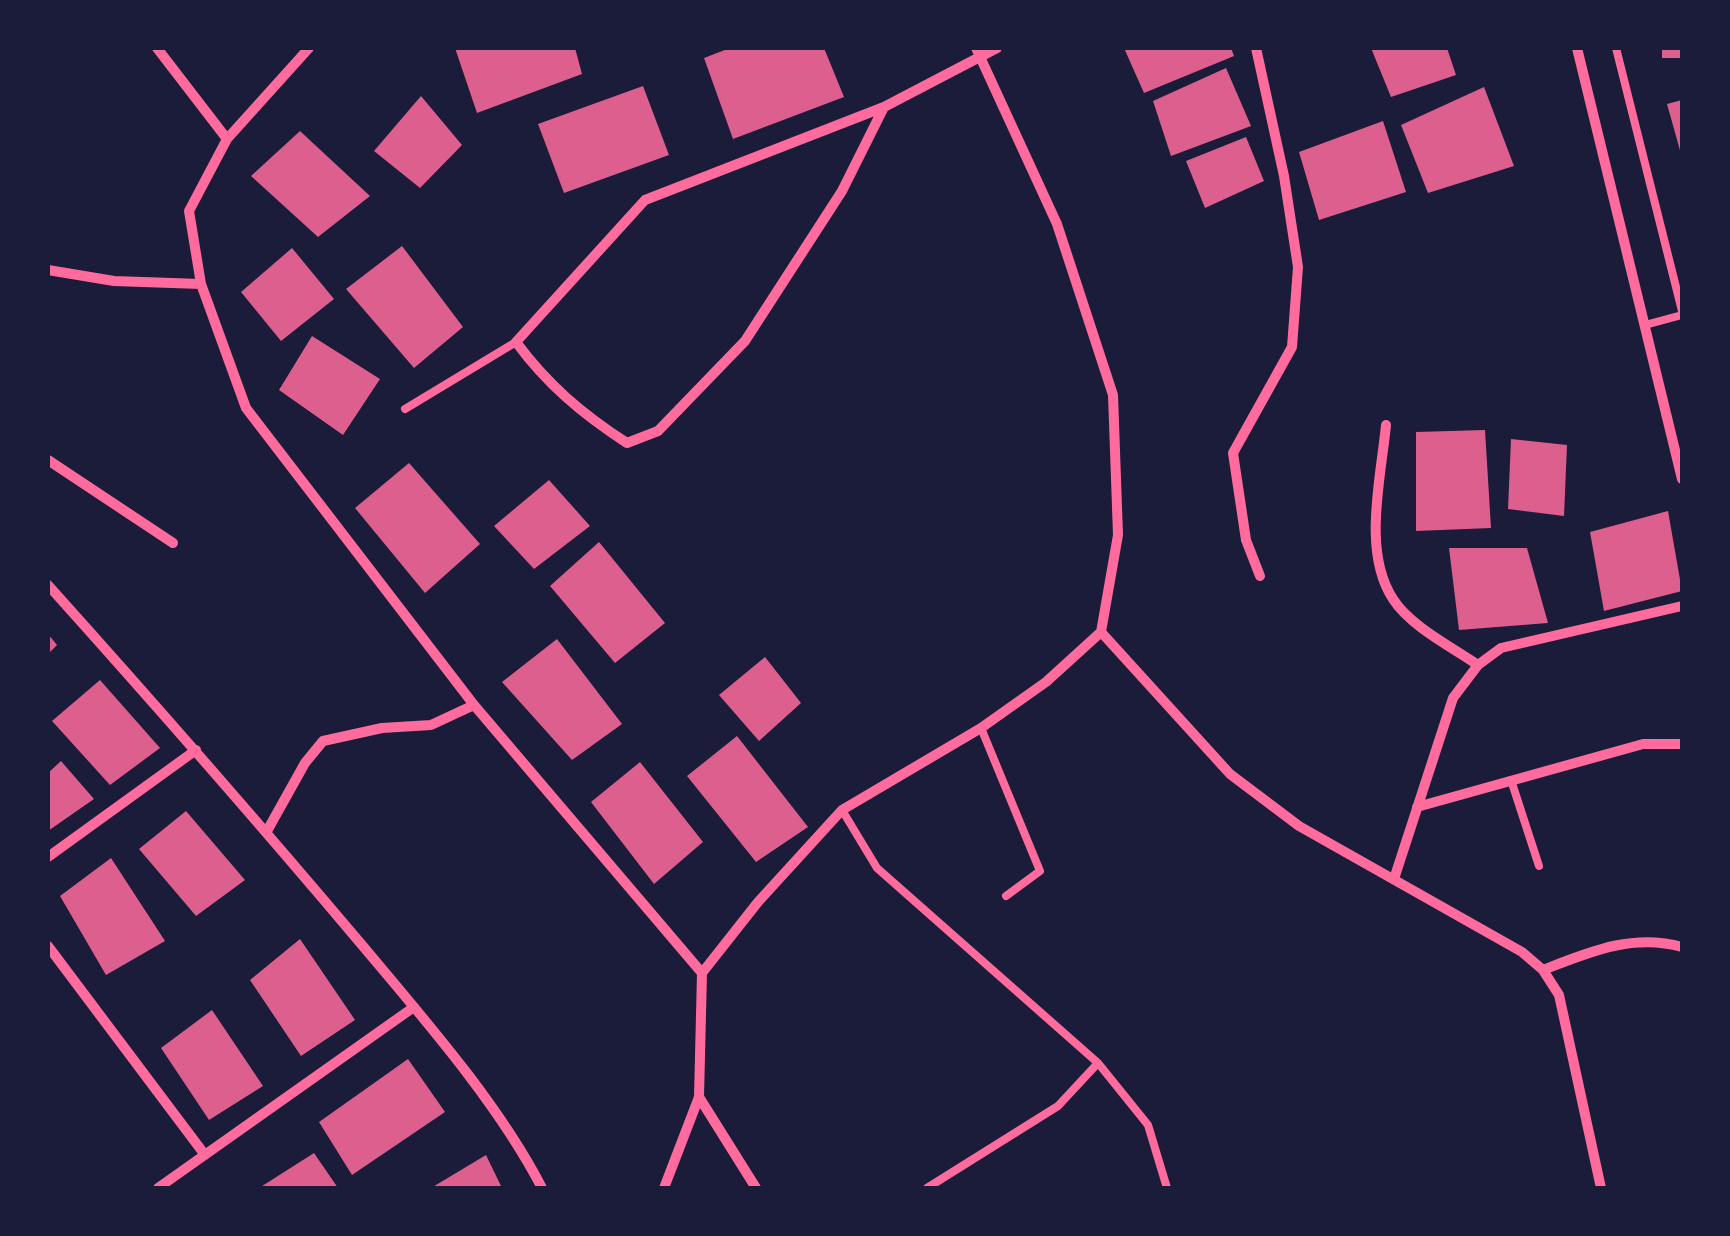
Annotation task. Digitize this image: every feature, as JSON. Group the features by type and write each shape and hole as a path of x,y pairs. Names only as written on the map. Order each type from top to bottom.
{"street":[{"path":"158,48 227,138"},
{"path":"309,48 227,138 190,210 202,284 246,408 474,705 702,973"},
{"path":"884,108 842,191 746,341 658,431 626,442 613,434 542,378 516,342 645,200 884,108 979,52 997,48"},
{"path":"1256,48 1284,176 1298,267 1292,347 1232,454 1246,540 1260,576"},
{"path":"1578,48 1682,479"},
{"path":"664,1188 699,1097 702,973 758,902 842,810 981,728 1046,682 1101,632 1118,534 1113,396 1058,224 979,52"},
{"path":"48,270 114,281 202,284"},
{"path":"1386,425 1376,540 1384,578 1394,601 1478,665"},
{"path":"48,460 173,543"},
{"path":"48,585 196,750 414,1007 527,1160 542,1188"},
{"path":"1394,879 1453,698 1478,665 1501,648 1682,606"},
{"path":"1101,632 1230,774 1299,826 1522,952 1543,970 1559,995 1601,1188"},
{"path":"266,831 305,763 323,741 382,728 431,725 474,705"},
{"path":"1417,807 1644,744 1682,744"},
{"path":"48,857 196,750"},
{"path":"1543,970 1601,948 1642,940 1682,947"},
{"path":"48,946 205,1155"},
{"path":"158,1188 414,1007"},
{"path":"699,1097 756,1188"}],"lane":[{"path":"1616,48 1682,313 1645,325"},
{"path":"405,410 516,342"},
{"path":"981,728 1040,871 1006,896"},
{"path":"1511,780 1539,866"},
{"path":"842,810 877,868 1098,1064 1148,1124 1167,1188"},
{"path":"928,1188 1058,1106 1098,1064"}],"building":[{"path":"455,48 575,48 582,74 477,113"},
{"path":"730,48 824,48 844,97 733,139 704,58"},
{"path":"1124,48 1231,48 1234,56 1144,93"},
{"path":"1371,48 1447,48 1456,75 1391,97"},
{"path":"1662,48 1682,48 1682,58 1662,58"},
{"path":"1226,68 1251,126 1171,156 1153,101"},
{"path":"643,86 669,155 564,193 538,124"},
{"path":"1484,87 1514,166 1428,193 1401,125"},
{"path":"421,96 462,145 420,188 374,151"},
{"path":"1682,100 1682,154 1681,154 1667,104"},
{"path":"1383,121 1406,192 1319,220 1299,152"},
{"path":"300,131 370,196 318,237 251,176"},
{"path":"1246,137 1264,181 1205,208 1186,161"},
{"path":"402,246 463,327 414,368 346,289"},
{"path":"292,248 334,299 281,341 241,292"},
{"path":"312,336 380,379 343,435 279,390"},
{"path":"1485,430 1491,528 1416,531 1416,432"},
{"path":"1511,439 1567,445 1564,516 1508,509"},
{"path":"409,463 480,544 425,593 355,508"},
{"path":"549,480 590,526 534,569 494,526"},
{"path":"1668,511 1682,591 1604,611 1590,532"},
{"path":"599,542 665,623 615,663 550,586"},
{"path":"1449,548 1527,548 1548,623 1459,630"},
{"path":"48,634 57,645 48,654"},
{"path":"557,639 622,724 572,760 502,682"},
{"path":"765,657 801,703 759,741 719,695"},
{"path":"100,680 160,748 110,785 52,721"},
{"path":"737,736 808,827 756,862 687,776"},
{"path":"61,761 94,799 48,831 48,773"},
{"path":"640,762 703,842 654,884 591,802"},
{"path":"186,811 245,880 196,916 139,849"},
{"path":"111,858 165,941 106,975 60,896"},
{"path":"300,939 355,1020 301,1056 250,980"},
{"path":"212,1010 263,1086 209,1120 161,1048"},
{"path":"408,1059 445,1112 352,1175 319,1122"},
{"path":"314,1153 338,1188 259,1188"},
{"path":"486,1155 502,1188 431,1188"}]}
